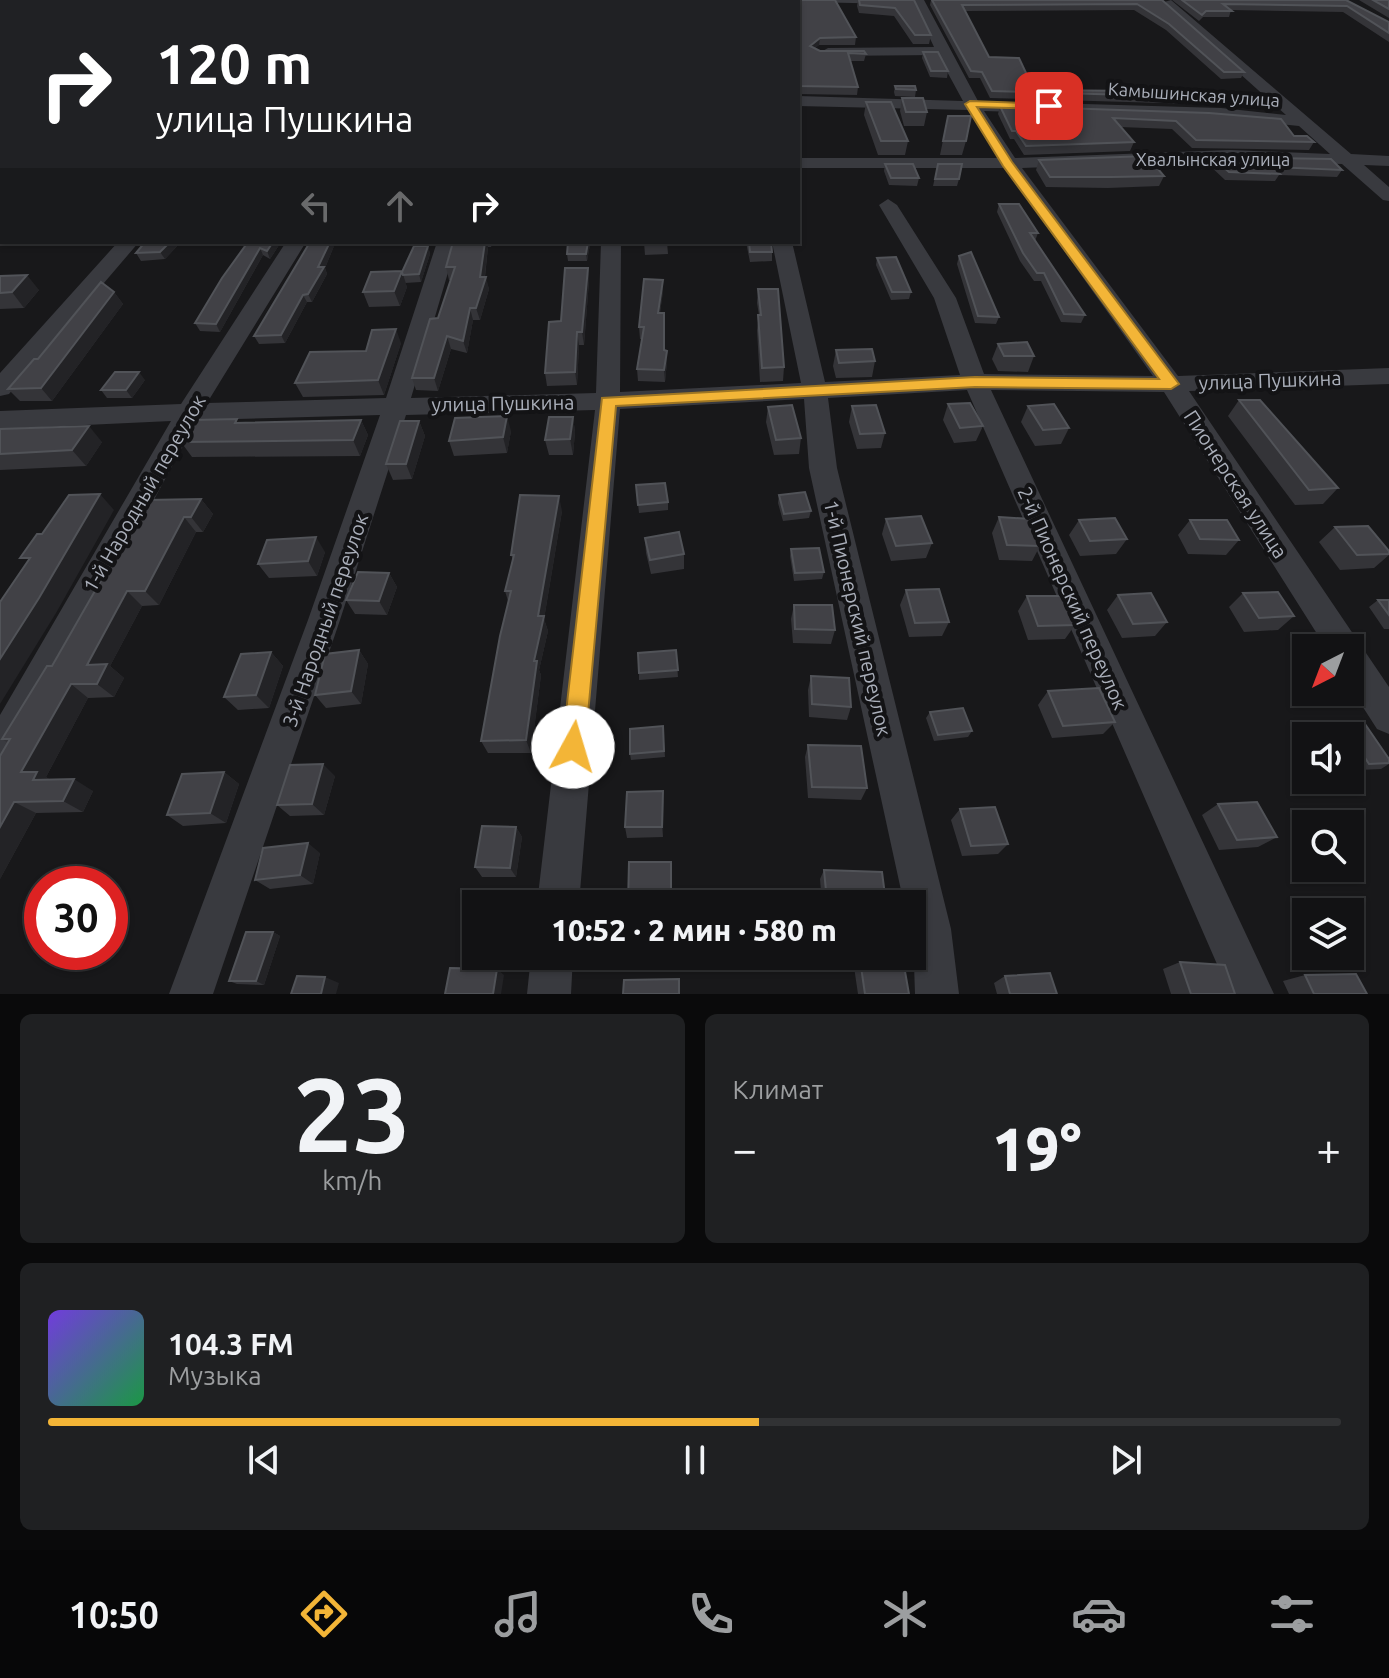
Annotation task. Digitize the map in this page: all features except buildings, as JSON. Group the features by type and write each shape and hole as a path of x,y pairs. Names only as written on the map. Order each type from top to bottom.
{"street":[{"path":"719,0 926,0"},
{"name":"Пионерская улица","path":"918,0 940,51 1007,163 1171,384 1335,634"},
{"path":"1166,2 1389,196"},
{"path":"819,52 940,51"},
{"name":"Камышинская улица","path":"800,101 1221,113 1300,121"},
{"name":"Хвалынская улица","path":"800,163 1007,163 1230,155 1389,161"},
{"name":"2-й Пионерский переулок","path":"888,205 945,298 975,382 1252,994"},
{"path":"0,388 127,244"},
{"name":"1-й Народный переулок","path":"0,749 189,412 295,244"},
{"name":"3-й Народный переулок","path":"191,994 314,653 398,406 446,244"},
{"path":"559,890 608,401 611,244"},
{"name":"1-й Пионерский переулок","path":"782,244 815,390 823,468 930,929 937,994"},
{"name":"улица Пушкина","path":"0,420 608,401 975,382 1171,384 1386,379"},
{"path":"1364,679 1389,717"},
{"path":"549,994 551,970"}],"route":[{"path":"573,747 608,401 975,382 1171,384 1007,163 970,104 1049,106"}]}
